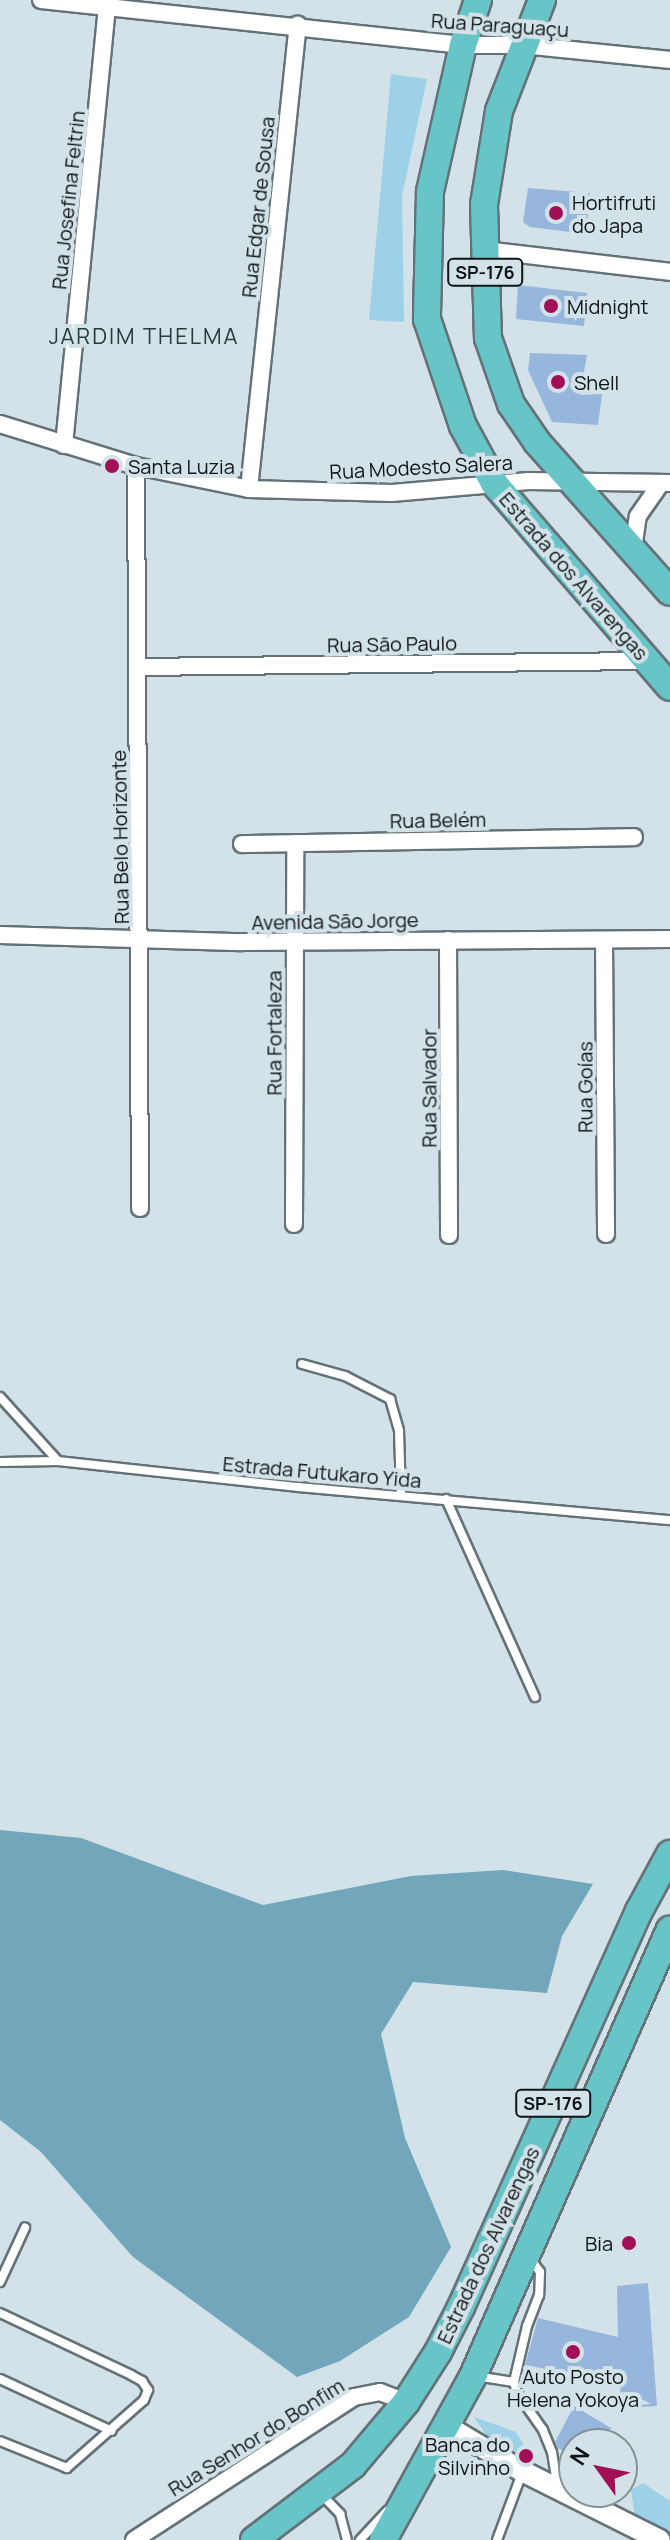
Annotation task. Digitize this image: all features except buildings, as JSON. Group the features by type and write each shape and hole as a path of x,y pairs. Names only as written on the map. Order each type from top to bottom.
{"main road":[{"name":"Estrada dos Alvarengas","path":"478,0 463,45 430,192 427,319 463,426 494,483 670,687"},
{"name":"SP-176","path":"542,0 499,111 484,205 488,338 511,404 570,481 670,592"},
{"name":"Estrada dos Alvarengas","path":"254,2540 353,2465 406,2402 461,2307 639,1911 670,1854"},
{"name":"Estrada dos Alvarengas","path":"383,2540 473,2376 529,2256 670,1929"}],"street":[{"name":"Rua Paraguaçu","path":"41,0 463,45 523,45 670,60"},
{"name":"Rua Josefina Feltrin","path":"64,445 107,6"},
{"name":"Rua Edgar de Sousa","path":"249,489 298,25"},
{"path":"484,250 670,272"},
{"name":"Rua Modesto Salera","path":"0,424 136,466 249,489 392,493 494,483 666,483"},
{"name":"Rua Belo Horizonte","path":"136,466 141,941 140,1208"},
{"name":"Rua Modesto Salera","path":"633,550 638,516 666,483"},
{"name":"Rua São Paulo","path":"138,667 646,661"},
{"name":"Rua Belém","path":"242,844 634,837"},
{"name":"Rua Fortaleza","path":"294,1224 295,843"},
{"name":"Avenida São Jorge","path":"0,935 141,941 670,939"},
{"name":"Rua Salvador","path":"448,940 449,1235"},
{"name":"Rua Goías","path":"604,940 606,1234"},
{"name":"Rua Senhor do Bonfim","path":"134,2540 354,2397 380,2392 406,2402"},
{"path":"447,2426 522,2471 660,2540"}],"lane":[{"path":"302,1364 345,1376 390,1399 399,1431 401,1495"},
{"path":"0,1397 58,1461"},
{"name":"Estrada Futukaro Yida","path":"0,1462 58,1461 670,1520"},
{"path":"446,1499 535,1697"},
{"path":"0,2282 25,2228"},
{"path":"529,2256 540,2272 539,2295 527,2326 514,2382 517,2393 547,2441 557,2487"},
{"path":"0,2313 142,2381 148,2390 144,2400 112,2431 67,2468 0,2441"},
{"path":"473,2376 514,2382"},
{"path":"0,2379 112,2431"},
{"path":"497,2540 522,2471"},
{"path":"360,2540 412,2485"},
{"path":"319,2493 340,2514 347,2540"}],"shaded area":[{"path":"391,74 427,79 402,196 404,322 369,320"},
{"path":"0,1830 81,1838 263,1905 411,1876 503,1870 593,1884 562,1936 547,1993 413,1982 381,2034 405,2138 451,2247 409,2317 340,2361 297,2377 133,2257 41,2152 0,2120"},
{"path":"474,2417 516,2432 535,2464 492,2444"},
{"path":"643,2483 670,2501 670,2536 635,2518 638,2486"}],"place":[{"name":"Hortifruti do Japa","path":"556,213"},
{"name":"Midnight","path":"551,306"},
{"name":"Shell","path":"558,382"},
{"name":"Santa Luzia","path":"112,466"},
{"name":"Bia","path":"629,2243"},
{"name":"Auto Posto Helena Yokoya","path":"573,2352"},
{"name":"Banca do Silvinho","path":"526,2456"}],"district":[{"name":"JARDIM THELMA","path":"144,337"}]}
